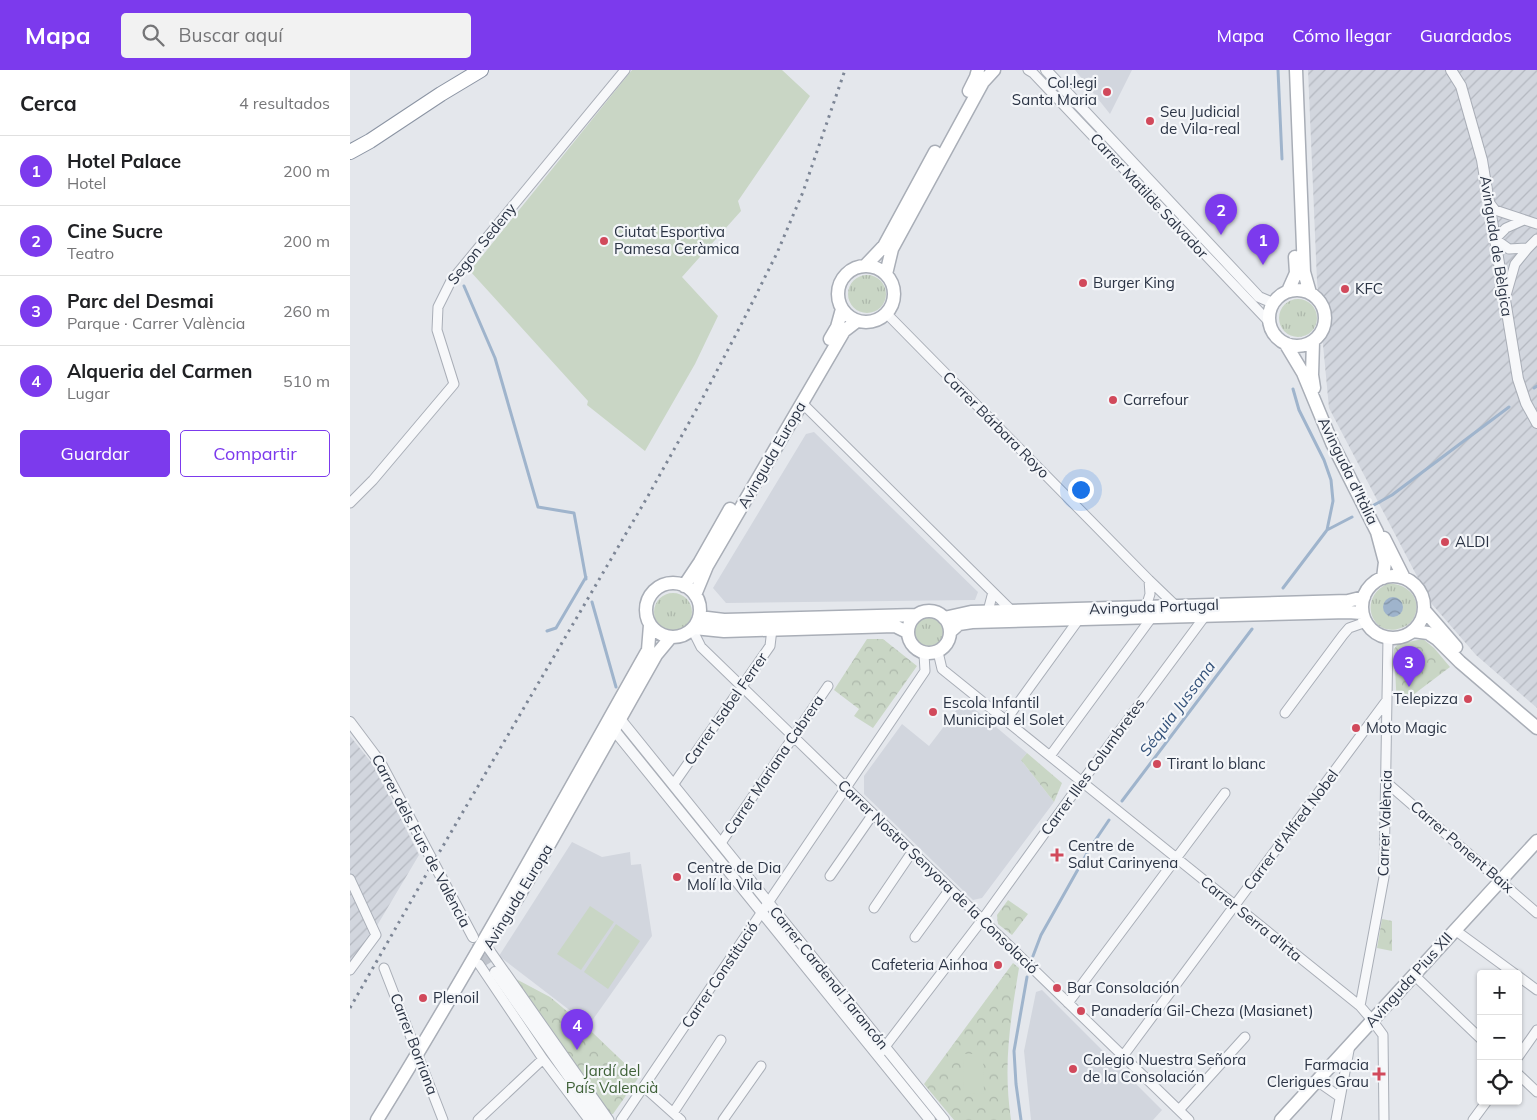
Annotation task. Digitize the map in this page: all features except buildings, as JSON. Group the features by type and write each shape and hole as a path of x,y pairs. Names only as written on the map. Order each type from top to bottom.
{"highway":[{"path":"350,152 370,142 441,94 481,70"},
{"path":"350,160 370,142"}],"main road":[{"path":"865,266 884,246 976,77 978,70"},
{"path":"886,274 892,249 984,82 994,70"},
{"path":"1288,291 1296,273 1289,70"},
{"path":"1296,70 1304,272 1310,293"},
{"path":"865,266 880,269 886,274 894,289 894,298 886,313 873,321 857,321 846,314 838,301 838,292 839,284 849,271 865,266"},
{"path":"1299,290 1310,293 1319,300 1324,310 1325,322 1321,333 1313,341 1299,346 1285,343 1273,332 1270,323 1270,313 1274,303 1288,291 1299,290"},
{"name":"Avinguda Europa","path":"684,586 700,562 837,327 842,308"},
{"name":"Avinguda Europa","path":"695,595 708,566 844,331 857,321"},
{"name":"Avinguda d'Itàlia","path":"1313,341 1312,375 1319,410"},
{"name":"Avinguda d'Itàlia","path":"1285,343 1303,373 1332,443 1377,532 1385,562 1383,578"},
{"name":"Avinguda d'Itàlia","path":"1377,532 1385,538 1404,578"},
{"path":"1394,576 1404,578 1416,585 1423,597 1424,610 1421,622 1413,631 1401,637 1388,638 1375,633 1364,618 1364,597 1371,585 1383,578 1394,576"},
{"path":"667,584 676,584 690,589 695,595 698,602 695,624 686,634 671,637 663,635 650,624 646,608 652,593 659,587 667,584"},
{"name":"Avinguda Portugal","path":"950,632 959,624 972,622 1079,619 1149,612 1176,606 1348,601 1364,597"},
{"path":"1424,610 1466,658 1537,718"},
{"path":"695,624 724,620 916,615 928,611 940,614 950,627 947,644 938,652 924,654 910,643 907,632 911,620 916,615"},
{"name":"Avinguda Portugal","path":"944,618 971,612 988,611 1149,612 1206,616 1348,612 1364,618"},
{"name":"Avinguda Europa","path":"419,1059 479,964 550,843 614,724 648,650 650,624"},
{"path":"695,624 724,631 895,626 907,632"},
{"path":"1413,631 1428,633 1437,639 1460,662 1537,728"},
{"name":"Avinguda Europa","path":"419,1059 542,839 656,655 671,637"},
{"name":"Avinguda Pius XII","path":"1281,1120 1537,840"},
{"path":"377,1120 419,1059"},
{"path":"386,1120 419,1059"}],"street":[{"name":"Segon Sedeny","path":"350,503 373,480 454,384 437,330 438,307 451,281 625,70"},
{"name":"Carrer Matilde Salvador","path":"1028,70 1033,73 1262,317 1270,323"},
{"name":"Carrer Matilde Salvador","path":"1046,70 1259,297 1274,303"},
{"name":"Avinguda de Bèlgica","path":"1452,70 1470,115 1482,160 1518,379 1526,403 1537,423"},
{"path":"1489,202 1495,210 1537,224"},
{"path":"1524,220 1506,228 1495,239 1509,249 1528,248"},
{"path":"1505,300 1515,264 1537,239"},
{"name":"Carrer Bárbara Royo","path":"886,313 1176,606"},
{"path":"802,403 1012,611"},
{"path":"1050,756 1149,612 1149,580"},
{"path":"988,611 993,592"},
{"name":"Carrer Illes Columbretes","path":"878,1056 982,920 1206,616"},
{"path":"1285,713 1343,635 1349,628 1364,618"},
{"path":"1006,720 1079,619"},
{"name":"Carrer Nostra Senyora de la Consolació","path":"695,624 701,647 1189,1120"},
{"name":"Carrer Isabel Ferrer","path":"673,785 770,646 772,629"},
{"name":"Carrer València","path":"1360,1006 1384,877 1388,638"},
{"path":"924,654 925,671 942,669 938,652"},
{"name":"Carrer Serra d'Irta","path":"942,669 1360,1006 1372,1020"},
{"name":"Carrer Constitució","path":"622,1120 925,671"},
{"name":"Carrer Mariana Cabrera","path":"721,843 828,686"},
{"name":"Carrer d'Alfred Nobel","path":"1123,1056 1387,700"},
{"name":"Carrer dels Furs de València","path":"350,722 380,762 472,937"},
{"name":"Carrer Cardenal Tarancón","path":"614,724 673,785 944,1120"},
{"name":"Carrer Cardenal Tarancón","path":"614,724 762,913 930,1120"},
{"name":"Carrer Ponent Baix","path":"1386,782 1537,913"},
{"path":"1068,1003 1225,793"},
{"path":"830,876 873,814"},
{"path":"874,908 912,852"},
{"path":"350,879 376,935 350,970"},
{"path":"915,937 950,889"},
{"path":"1455,930 1510,970"},
{"path":"488,948 609,1120"},
{"path":"479,964 543,1059 589,1120"},
{"name":"Carrer Borriana","path":"384,968 443,1120"},
{"path":"495,972 599,1120"},
{"path":"1414,975 1477,1034"},
{"path":"1522,979 1537,990"},
{"path":"1372,1020 1383,1035 1384,1120"},
{"path":"1522,1051 1537,1030"},
{"path":"1179,1110 1245,1037"},
{"path":"674,1113 721,1040"},
{"path":"1336,1120 1350,1045"},
{"path":"478,1120 543,1059"},
{"path":"723,1120 761,1066"},
{"path":"1522,1078 1537,1092"},
{"path":"1316,1081 1340,1097"},
{"path":"644,1087 681,1120"},
{"path":"597,1102 599,1120"},
{"path":"1473,1120 1484,1105"}],"shaded area":[{"name":"Col·legi Santa Maria","path":"1075,70 1132,70 1110,114"},
{"path":"1308,70 1537,70 1537,708 1476,655 1431,603 1329,408 1317,281"},
{"path":"814,432 978,592 975,600 726,603 713,588 806,434"},
{"path":"964,700 1027,753 1021,760 1054,802 982,898 973,900 864,794 864,776 902,724 929,746"},
{"path":"350,736 375,767 419,855 350,971"},
{"path":"572,842 602,857 630,852 631,865 641,864 652,936 589,1025 499,956"},
{"name":"Colegio Nuestra Señora de la Consolación","path":"1042,990 1162,1110 1153,1120 1031,1120 1024,1051 1036,992"}],"green space":[{"name":"Ciutat Esportiva Pamesa Ceràmica","path":"632,70 782,70 810,96 738,201 741,211 682,277 718,316 695,364 645,451 587,405 588,401 470,271"},
{"path":"867,275 881,280 886,294 881,308 867,313 853,308 848,294 853,280"},
{"path":"1298,299 1312,304 1317,318 1312,332 1298,337 1284,332 1279,318 1284,304"},
{"path":"1387,584 1400,585 1410,592 1414,596 1417,608 1413,619 1408,625 1391,630 1382,628 1376,623 1371,607 1372,598 1378,590"},
{"path":"673,593 680,594 686,599 691,605 691,619 686,625 680,630 673,631 666,630 660,625 655,619 654,612 655,605 660,599 666,594"},
{"path":"929,618 939,622 943,632 939,642 929,646 919,642 915,632 919,622"},
{"path":"867,639 883,639 917,666 873,728 854,716 859,709 834,690"},
{"path":"1423,639 1434,648 1450,667 1397,707 1394,649 1398,644"},
{"path":"1027,753 1062,783 1054,802 1021,760"},
{"path":"1008,900 1028,914 1012,935 998,924 997,915"},
{"path":"590,906 614,922 581,970 557,954"},
{"path":"1382,919 1392,921 1392,951 1377,948"},
{"path":"616,924 640,941 608,989 584,972"},
{"path":"1013,963 1019,968 1010,1026 1008,1062 1011,1120 954,1120 924,1084"},
{"name":"Jardí del País Valencià","path":"516,979 550,997 593,1033 639,1077 613,1114 611,1114"},
{"path":"963,1054 983,1054 984,1093 964,1094"}],"water":[{"path":"1393,597 1400,600 1403,607 1400,614 1393,617 1386,614 1383,607 1386,600"}],"waterway":[{"path":"1278,70 1282,159"},
{"path":"464,286 495,358 538,507 574,513 586,579"},
{"path":"1293,389 1299,410 1324,460 1331,480 1333,501 1327,530"},
{"path":"1374,505 1392,495 1509,407"},
{"name":"Séquia Jussana","path":"1283,588 1327,530 1352,517"},
{"path":"547,631 556,628 586,577"},
{"path":"592,602 616,687"},
{"name":"Séquia Jussana","path":"1122,801 1252,629"},
{"name":"Séquia Jussana","path":"1033,956 1041,935 1090,848 1109,820"},
{"name":"Séquia Jussana","path":"1021,1120 1014,1051 1027,977"}],"tunnel":[{"path":"476,942 495,972"}],"railway":[{"path":"350,1008 648,496 700,403 777,253 803,192 845,70"}],"place":[{"name":"Col·legi Santa Maria","path":"1107,92"},
{"name":"Seu Judicial de Vila-real","path":"1150,121"},
{"name":"Cine Sucre","path":"1221,235"},
{"name":"Ciutat Esportiva Pamesa Ceràmica","path":"604,241"},
{"name":"Hotel Palace","path":"1263,265"},
{"name":"Burger King","path":"1083,283"},
{"name":"KFC","path":"1345,289"},
{"name":"Carrefour","path":"1113,400"},
{"name":"ALDI","path":"1445,542"},
{"name":"Parc del Desmai","path":"1409,687"},
{"name":"Telepizza","path":"1468,699"},
{"name":"Escola Infantil Municipal el Solet","path":"933,712"},
{"name":"Moto Magic","path":"1356,728"},
{"name":"Tirant lo blanc","path":"1157,764"},
{"name":"Centre de Salut Carinyena","path":"1057,855"},
{"name":"Centre de Dia Molí la Vila","path":"677,877"},
{"name":"Cafeteria Ainhoa","path":"998,965"},
{"name":"Bar Consolación","path":"1057,988"},
{"name":"Plenoil","path":"423,998"},
{"name":"Panadería Gil-Cheza (Masianet)","path":"1081,1011"},
{"name":"Alqueria del Carmen","path":"577,1050"},
{"name":"Colegio Nuestra Señora de la Consolación","path":"1073,1069"},
{"name":"Farmacia Clerigues Grau","path":"1379,1074"}]}
